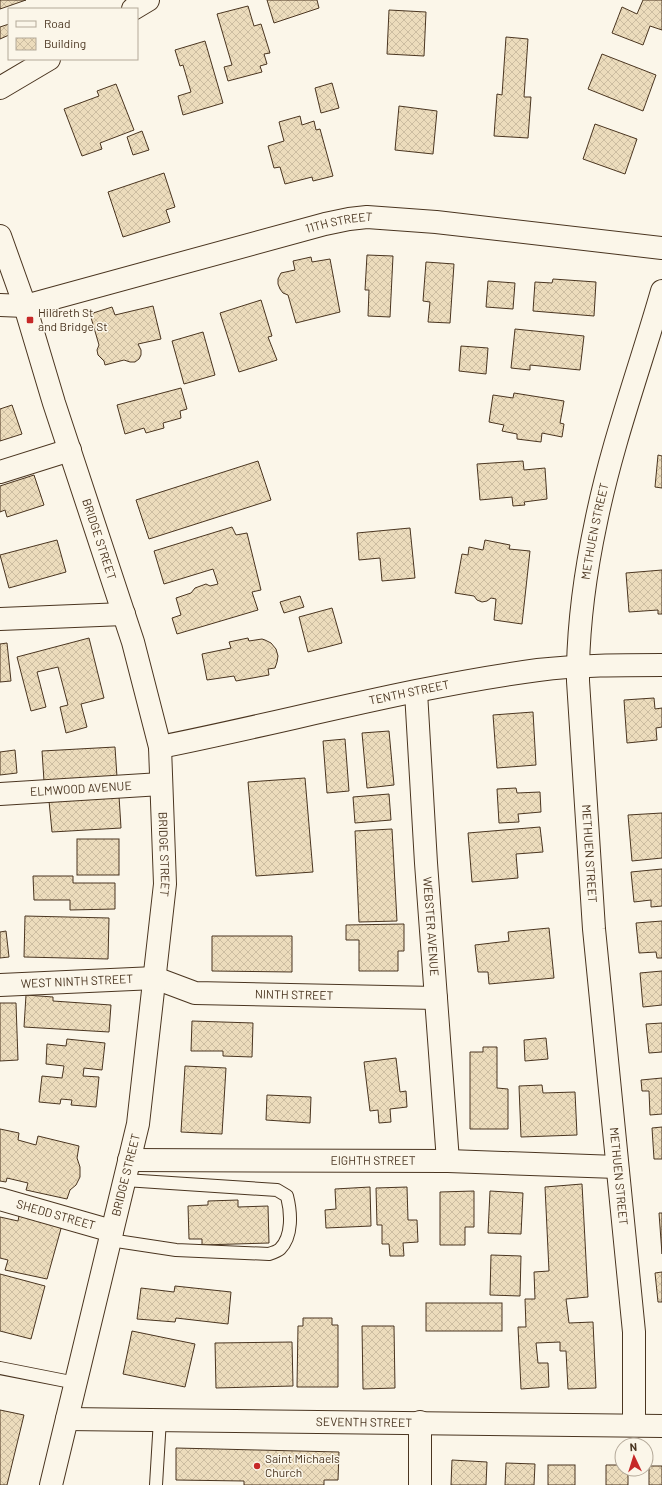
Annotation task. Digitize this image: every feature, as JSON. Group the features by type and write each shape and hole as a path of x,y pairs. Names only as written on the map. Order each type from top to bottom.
{"street":[{"path":"135,8 148,0"},
{"path":"0,88 47,60"},
{"name":"11TH STREET","path":"0,305 25,306 325,224 361,218 443,223 662,248"},
{"name":"BRIDGE STREET","path":"0,236 25,306 54,403 133,642 160,747 165,884 138,1124 51,1485"},
{"name":"METHUEN STREET","path":"634,1425 634,1332 594,930 578,667 580,628 596,522 623,419 662,291"},
{"path":"0,472 70,450"},
{"path":"0,619 124,614"},
{"name":"TENTH STREET","path":"160,747 462,682 539,670 578,667 662,665"},
{"name":"WEBSTER AVENUE","path":"416,692 426,863 448,1162"},
{"name":"ELMWOOD AVENUE","path":"0,794 161,784"},
{"name":"NINTH STREET","path":"154,978 195,994 436,998"},
{"name":"WEST NINTH STREET","path":"0,984 154,978"},
{"name":"EIGHTH STREET","path":"127,1170 448,1162 617,1167"},
{"name":"SHEDD STREET","path":"0,1199 111,1236"},
{"name":"SEVENTH STREET","path":"67,1418 662,1426"},
{"path":"420,1422 420,1485"}],"lane":[{"path":"111,1236 176,1250 269,1254 280,1249 287,1236 290,1211 289,1204 287,1196 276,1190 127,1170"},
{"path":"0,1368 76,1383"},
{"path":"156,1485 160,1419"}],"building":[{"path":"0,0 26,0 0,9"},
{"path":"267,0 317,0 319,8 274,23"},
{"path":"643,0 662,0 662,30 650,26 643,45 612,33 622,7 637,14"},
{"path":"248,6 254,26 261,24 270,53 264,54 267,64 260,66 262,72 228,81 224,67 232,65 217,14"},
{"path":"389,10 426,12 424,56 387,54"},
{"path":"8,24 8,35 0,39 0,27"},
{"path":"506,37 528,39 524,97 531,97 528,138 494,136 497,94 502,95"},
{"path":"205,41 223,103 183,115 178,96 191,92 183,65 180,66 175,50"},
{"path":"602,54 656,75 643,111 588,89"},
{"path":"332,83 339,108 321,113 315,88"},
{"path":"116,84 134,130 100,143 102,149 82,156 64,109 99,96 97,91"},
{"path":"399,106 437,111 433,154 395,150"},
{"path":"300,116 302,125 314,121 316,130 320,129 333,176 313,181 312,177 285,184 280,167 274,168 268,146 284,141 279,122"},
{"path":"595,124 637,139 625,174 583,159"},
{"path":"142,131 149,150 133,155 127,137"},
{"path":"164,173 175,207 166,210 170,222 123,237 108,192"},
{"path":"367,255 393,256 390,317 368,316 369,290 365,290"},
{"path":"311,257 312,262 330,259 340,312 296,323 288,295 283,293 280,289 278,279 281,273 295,270 293,261"},
{"path":"426,262 454,264 450,323 428,322 430,302 423,301"},
{"path":"553,279 596,282 594,316 533,311 535,282 552,283"},
{"path":"488,281 515,283 513,309 486,307"},
{"path":"261,300 272,336 268,337 277,360 239,372 220,313"},
{"path":"153,306 161,339 138,344 141,350 141,355 135,362 124,360 105,365 104,361 98,355 97,350 99,345 90,314 112,307 115,315"},
{"path":"515,329 584,336 580,370 530,365 530,370 511,368"},
{"path":"203,332 215,375 184,384 172,341"},
{"path":"461,346 488,348 486,374 459,371"},
{"path":"181,388 187,409 180,411 181,418 163,423 164,428 146,433 144,428 125,434 117,405"},
{"path":"514,393 564,401 560,423 564,424 562,437 542,433 541,442 517,439 517,434 502,431 504,425 489,422 493,395 513,398"},
{"path":"12,405 22,434 0,441 0,409"},
{"path":"658,455 662,456 662,488 655,487"},
{"path":"258,461 271,500 149,539 136,500"},
{"path":"523,461 524,470 545,468 547,499 524,502 525,505 513,506 512,497 480,500 477,464"},
{"path":"34,475 44,505 7,517 5,510 0,512 0,486"},
{"path":"232,527 236,535 247,533 261,590 252,592 258,610 177,634 172,618 181,615 176,598 191,593 195,588 206,584 210,586 218,584 213,569 164,584 154,551"},
{"path":"410,528 415,578 382,581 380,558 359,560 357,533"},
{"path":"57,540 66,572 9,588 0,555"},
{"path":"485,540 510,545 509,549 530,551 522,624 494,620 496,599 491,598 482,602 477,600 474,596 455,593 462,554 468,555 469,547 483,550"},
{"path":"662,570 662,614 658,614 658,610 629,612 626,573"},
{"path":"300,596 304,607 284,613 280,602"},
{"path":"332,608 342,643 308,652 299,617"},
{"path":"89,638 104,698 81,704 87,727 66,733 60,707 68,705 58,667 37,672 46,707 31,711 17,657"},
{"path":"248,638 249,641 265,640 271,643 276,649 278,656 277,662 275,668 268,669 269,675 236,681 234,676 207,680 202,654 231,648 229,642"},
{"path":"7,643 11,681 0,682 0,644"},
{"path":"654,698 655,709 662,708 662,727 656,728 657,740 627,743 624,700"},
{"path":"533,712 536,765 497,768 493,715"},
{"path":"389,731 394,785 367,788 362,733"},
{"path":"345,739 349,791 327,793 323,741"},
{"path":"115,747 117,777 44,781 42,751"},
{"path":"15,750 17,773 0,775 0,752"},
{"path":"305,778 313,872 256,876 248,782"},
{"path":"516,788 517,793 540,792 541,812 518,814 519,822 499,823 497,789"},
{"path":"389,794 391,820 355,823 353,797"},
{"path":"119,796 121,828 52,832 49,801"},
{"path":"662,813 662,858 632,861 628,815"},
{"path":"540,827 543,852 516,854 518,878 472,882 468,833"},
{"path":"392,829 397,921 359,922 355,831"},
{"path":"77,839 119,839 119,875 77,875"},
{"path":"662,869 662,906 651,907 651,900 634,902 631,872"},
{"path":"33,876 73,876 73,883 115,883 115,909 70,910 70,900 34,900"},
{"path":"25,916 109,918 108,959 24,957"},
{"path":"662,921 662,958 657,958 656,952 639,953 636,923"},
{"path":"404,924 404,951 398,951 398,971 359,971 359,940 346,940 346,925"},
{"path":"549,928 554,978 489,984 488,972 478,972 475,945 509,941 508,932"},
{"path":"6,931 9,957 0,958 0,932"},
{"path":"212,936 292,936 292,972 212,971"},
{"path":"662,971 662,1005 643,1007 640,973"},
{"path":"26,995 53,997 53,1001 111,1005 109,1032 24,1027"},
{"path":"0,1003 16,1003 18,1060 0,1061"},
{"path":"192,1021 253,1023 252,1057 223,1056 223,1051 191,1051"},
{"path":"662,1023 662,1052 649,1053 646,1024"},
{"path":"546,1038 548,1059 525,1061 524,1040"},
{"path":"67,1039 105,1043 102,1070 84,1068 83,1076 99,1077 96,1107 71,1105 72,1100 61,1099 60,1104 39,1102 42,1076 62,1078 64,1066 46,1064 47,1044 66,1046"},
{"path":"483,1047 497,1047 497,1088 508,1089 508,1129 470,1129 470,1052 483,1052"},
{"path":"396,1058 400,1092 406,1091 407,1107 390,1109 391,1122 379,1123 378,1110 370,1111 364,1062"},
{"path":"185,1066 226,1068 222,1134 181,1132"},
{"path":"662,1078 662,1114 650,1115 649,1091 642,1091 641,1080"},
{"path":"542,1085 543,1093 575,1092 577,1135 521,1137 519,1086"},
{"path":"267,1095 311,1097 310,1123 266,1120"},
{"path":"662,1127 662,1159 654,1159 652,1128"},
{"path":"0,1129 19,1133 18,1140 36,1145 38,1136 79,1146 77,1158 80,1167 80,1177 76,1185 70,1190 67,1199 26,1190 28,1183 7,1178 6,1182 0,1181"},
{"path":"582,1184 588,1297 566,1299 569,1323 593,1322 596,1388 568,1389 566,1351 560,1351 560,1342 536,1343 538,1363 548,1363 549,1387 521,1389 518,1327 526,1327 525,1299 535,1299 534,1272 549,1271 545,1187"},
{"path":"370,1187 371,1226 326,1228 325,1210 336,1209 335,1189"},
{"path":"407,1187 408,1220 417,1220 418,1242 403,1243 404,1256 390,1256 389,1244 382,1244 382,1225 377,1225 376,1188"},
{"path":"474,1191 474,1227 465,1227 465,1245 440,1245 440,1192"},
{"path":"490,1191 523,1193 521,1234 488,1233"},
{"path":"238,1200 238,1207 268,1206 269,1243 202,1245 202,1239 189,1239 188,1206 208,1205 208,1201"},
{"path":"659,1213 662,1213 662,1254"},
{"path":"19,1216 62,1225 47,1279 5,1270 8,1260 0,1258 0,1217 18,1221"},
{"path":"491,1255 521,1256 520,1296 490,1295"},
{"path":"662,1272 662,1302 658,1302 655,1273"},
{"path":"0,1274 45,1286 31,1339 0,1331"},
{"path":"175,1286 231,1292 228,1324 176,1318 175,1322 137,1319 141,1288 174,1292"},
{"path":"426,1303 502,1303 502,1331 426,1331"},
{"path":"303,1318 332,1318 332,1325 338,1325 338,1387 297,1387 298,1326 303,1326"},
{"path":"362,1326 394,1326 395,1388 363,1389"},
{"path":"132,1331 195,1344 185,1387 123,1374"},
{"path":"292,1342 293,1386 216,1388 215,1343"},
{"path":"0,1410 24,1415 7,1485 0,1485"},
{"name":"Saint Michaels Church","path":"176,1448 339,1452 338,1480 324,1480 324,1485 244,1485 244,1481 176,1480"},
{"path":"452,1460 487,1462 486,1485 451,1485"},
{"path":"506,1463 535,1464 534,1485 505,1485"},
{"path":"548,1465 575,1465 575,1485 548,1485"},
{"path":"606,1465 614,1465 614,1477 628,1477 628,1485 606,1485"},
{"path":"654,1466 662,1466 662,1485 649,1485 649,1477 654,1477"}],"place":[{"name":"Hildreth St and Bridge St","path":"30,320"},
{"name":"Saint Michaels Church","path":"257,1466"}]}
